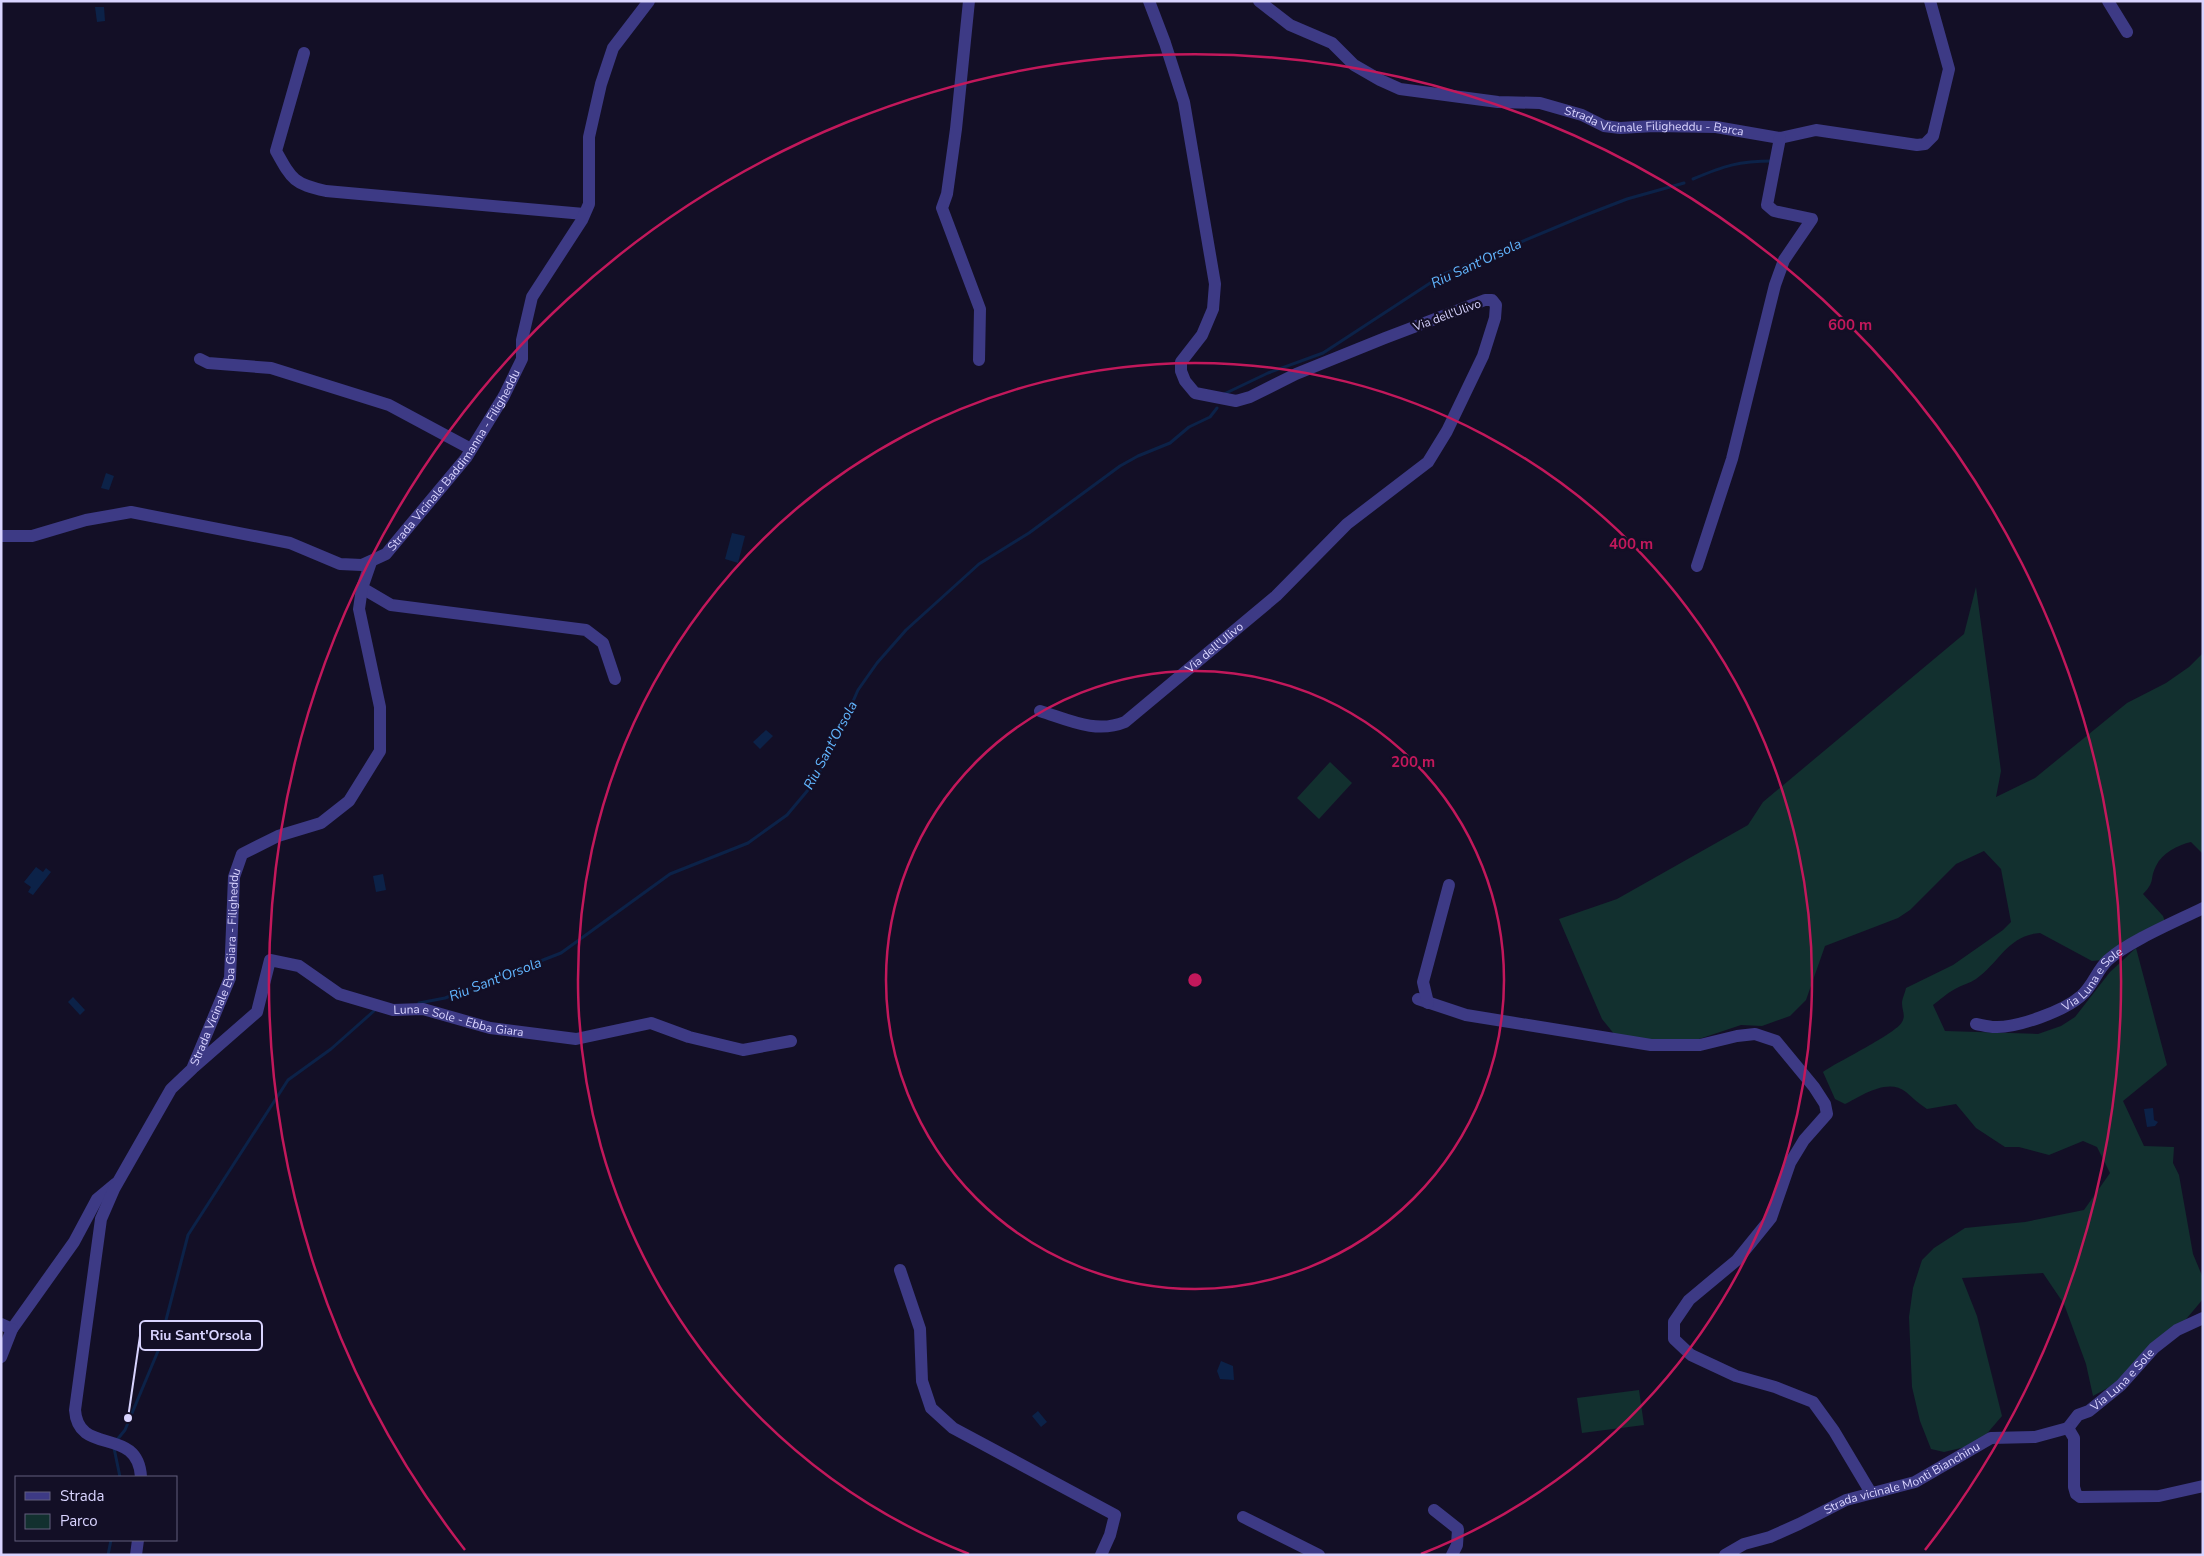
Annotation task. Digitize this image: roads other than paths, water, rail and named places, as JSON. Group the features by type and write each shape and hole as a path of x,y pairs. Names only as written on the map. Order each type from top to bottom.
{"street":[{"name":"Strada Vicinale Baddimanna - Filigheddu","path":"371,562 386,554 471,449 504,396 522,359 522,340 532,297 589,204 589,137 601,84 613,48 649,1"},
{"path":"969,1 956,129 947,194 942,208 980,309 979,360"},
{"name":"Via dell'Ulivo","path":"1040,711 1099,728 1111,728 1126,722 1276,596 1347,524 1428,462 1447,431 1483,356 1495,318 1496,305 1492,300 1485,300 1296,374 1250,397 1236,401 1195,393 1185,381 1181,371 1181,362 1202,335 1214,309 1214,274 1184,102 1149,1"},
{"name":"Strada Vicinale Filigheddu - Barca","path":"1259,1 1290,25 1332,43 1354,65 1400,89 1498,102 1540,103 1566,109 1604,126 1612,127 1716,127 1780,138 1816,130 1917,145 1930,141 1933,136 1949,69 1930,1"},
{"path":"2108,1 2127,32"},
{"path":"304,53 276,151 286,169 301,186 326,191 584,214"},
{"path":"1697,566 1732,459 1775,285 1784,260 1812,219 1774,211 1768,205 1780,138"},
{"path":"200,359 208,363 271,368 389,405 471,449"},
{"path":"1,536 32,536 86,520 130,512 290,543 340,564 362,565 371,562"},
{"name":"Strada Vicinale Eba Giara - Filigheddu","path":"141,1476 138,1460 124,1447 89,1435 77,1426 75,1410 101,1219 118,1181 171,1089 192,1069 230,978 234,877 242,854 278,836 321,823 349,801 380,751 380,707 359,609 362,588 371,562"},
{"path":"362,588 391,605 586,630 603,643 615,678"},
{"path":"1449,885 1422,982 1423,1001 1466,1015 1651,1045 1700,1045 1737,1036 1756,1034 1776,1041 1814,1087 1825,1104 1826,1114 1804,1140 1790,1162 1771,1218 1738,1260 1689,1300 1674,1322 1674,1339 1690,1355 1736,1376 1775,1387 1813,1402 1834,1431 1871,1493"},
{"name":"Via Luna e Sole","path":"1976,1024 1996,1027 2025,1021 2057,1011 2080,998 2092,985 2108,960 2142,939 2203,908"},
{"name":"Luna e Sole - Ebba Giara","path":"192,1069 257,1012 270,960 299,966 339,994 393,1010 423,1009 490,1028 576,1039 650,1023 689,1037 743,1050 791,1041"},
{"path":"1,1357 6,1326 74,1242 97,1199 118,1181"},
{"path":"900,1270 920,1329 922,1380 931,1408 953,1428 1115,1515 1110,1535 1100,1555"},
{"name":"Via Luna e Sole","path":"2068,1428 2078,1415 2089,1411 2121,1385 2154,1348 2176,1330 2203,1318"},
{"path":"2068,1428 2074,1438 2074,1487 2076,1494 2080,1498 2159,1496 2203,1486"},
{"name":"Strada vicinale Monti Bianchinu","path":"1725,1555 1744,1544 1770,1537 1799,1524 1846,1500 1915,1482 1959,1459 1978,1444 1991,1438 2035,1437 2068,1428"},
{"path":"1434,1510 1458,1529 1457,1545 1452,1555"},
{"path":"1243,1516 1319,1555"},
{"path":"136,1555 138,1541"}],"water":[{"path":"95,7 104,7 105,21 97,22"},
{"path":"106,473 114,476 109,490 101,488"},
{"path":"732,533 745,536 738,563 725,559"},
{"path":"766,730 773,736 760,749 753,742"},
{"path":"36,867 43,872 46,868 51,872 33,895 28,892 31,887 24,882"},
{"path":"383,874 386,890 376,892 373,876"},
{"path":"73,997 85,1010 80,1015 68,1002"},
{"path":"2153,1108 2154,1120 2158,1122 2155,1126 2147,1127 2144,1109"},
{"path":"1221,1361 1233,1366 1234,1380 1220,1379 1217,1371"},
{"path":"1038,1411 1047,1422 1041,1427 1032,1416"}],"waterway":[{"name":"Riu Sant'Orsola","path":"1693,179 1732,165 1773,161"},
{"name":"Riu Sant'Orsola","path":"1224,394 1268,373 1323,353 1444,274 1627,199 1684,183"},
{"name":"Riu Sant'Orsola","path":"419,1003 445,998 561,953 670,874 748,843 787,815 813,784 832,749 858,690 877,663 906,630 979,564 1029,533 1120,466 1138,456 1170,443 1189,427 1210,417 1217,408"},
{"name":"Riu Sant'Orsola","path":"116,1441 125,1430 158,1351 188,1235 288,1080 331,1049 375,1010"},
{"name":"Riu Sant'Orsola","path":"114,1448 120,1476"},
{"name":"Riu Sant'Orsola","path":"108,1555 111,1541"}],"place":[{"name":"Riu Sant'Orsola","path":"128,1418"}]}
